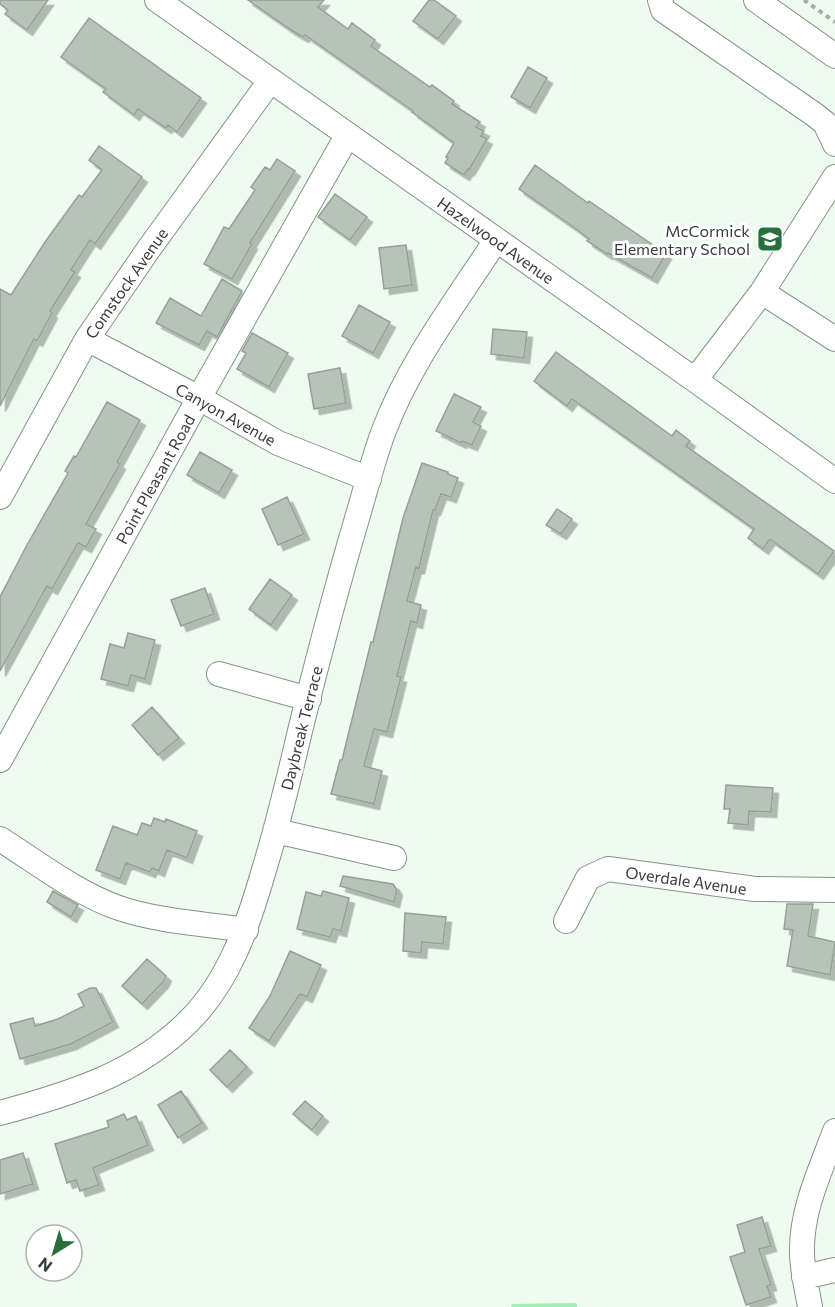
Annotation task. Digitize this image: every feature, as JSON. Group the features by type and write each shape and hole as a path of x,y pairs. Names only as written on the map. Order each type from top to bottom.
{"street":[{"path":"660,0 663,10 832,125"},
{"path":"756,0 835,56"},
{"name":"Hazelwood Avenue","path":"169,3 270,81 835,481"},
{"name":"Comstock Avenue","path":"0,497 87,339 270,81"},
{"name":"Point Pleasant Road","path":"0,760 199,398 347,136"},
{"path":"695,380 762,291 835,177"},
{"name":"Daybreak Terrace","path":"0,1113 78,1090 128,1068 148,1055 190,1020 208,999 233,960 246,930 276,831 333,599 383,433 409,377 496,240"},
{"path":"762,291 835,339"},
{"name":"Canyon Avenue","path":"87,339 278,443 369,479"},
{"path":"219,674 309,699"},
{"path":"276,831 394,858"},
{"path":"0,839 79,889 119,908 246,930"},
{"name":"Overdale Avenue","path":"566,921 588,878 608,869 754,889 835,890"},
{"path":"810,1307 804,1278 802,1251 804,1223 835,1131"},
{"path":"804,1278 835,1270"}],"path":[{"path":"804,0 835,22"}],"building":[{"path":"0,0 48,0 27,30 5,14 8,10 0,4"},
{"path":"248,0 324,0 318,7 348,29 352,23 375,40 371,46 430,87 432,85 454,101 452,104 480,122 476,127 484,131 481,136 487,139 469,170 464,175 445,163 454,143 413,111 305,35 303,37 291,30"},
{"path":"429,0 434,0 456,16 438,39 413,21"},
{"path":"89,18 201,98 177,132 168,125 166,128 138,109 134,115 103,92 106,89 61,57"},
{"path":"528,67 547,78 530,108 511,97"},
{"path":"99,146 142,177 95,244 90,240 71,270 75,272 50,311 52,313 37,341 34,339 0,406 0,289 11,295 79,195 82,197 102,170 89,160"},
{"path":"277,159 295,171 250,243 252,244 232,279 204,264 224,227 229,229 255,190 251,187 265,167 270,170"},
{"path":"535,165 666,254 652,278 587,241 589,239 519,189"},
{"path":"335,194 367,217 350,240 318,217"},
{"path":"406,245 412,285 384,289 379,248"},
{"path":"222,279 242,291 217,337 207,331 199,345 156,323 170,298 201,316"},
{"path":"359,305 390,322 373,353 342,336"},
{"path":"493,329 527,332 524,358 491,354"},
{"path":"252,333 288,353 269,387 237,369 246,353 242,351"},
{"path":"556,352 672,436 676,430 690,441 686,446 834,551 818,574 771,540 763,549 748,538 754,529 572,399 567,406 534,381"},
{"path":"340,368 346,403 314,409 308,374"},
{"path":"454,394 481,407 473,422 481,426 472,445 462,441 461,443 436,431"},
{"path":"107,402 140,420 117,462 120,464 86,524 96,529 86,547 78,543 52,589 47,586 0,671 0,597 68,473 65,471 74,456 76,457"},
{"path":"200,452 232,470 219,493 187,475"},
{"path":"422,463 458,478 451,497 441,494 433,510 419,568 416,567 407,601 421,605 417,623 411,621 397,676 401,677 387,732 374,729 364,766 382,771 374,804 331,794 340,760 342,760 371,642 373,642 403,518"},
{"path":"287,497 304,534 278,545 262,509"},
{"path":"557,509 572,519 561,534 546,525"},
{"path":"270,579 292,595 271,625 249,609"},
{"path":"205,588 214,614 181,626 171,600"},
{"path":"128,633 155,640 145,679 131,675 128,686 101,679 110,644 124,648"},
{"path":"152,707 179,738 158,755 132,725"},
{"path":"726,785 773,788 771,812 749,811 748,825 728,823 730,809 724,809"},
{"path":"154,818 165,822 166,819 197,831 187,858 167,850 159,871 152,868 150,872 126,863 120,879 96,870 113,826 137,835 142,823 151,826"},
{"path":"343,876 393,884 397,890 394,902 340,886"},
{"path":"53,891 78,905 71,917 47,902"},
{"path":"323,891 349,898 341,931 333,929 330,937 297,929 306,892 321,896"},
{"path":"787,904 813,904 808,936 835,942 830,975 787,966 793,930 784,929"},
{"path":"405,913 446,917 443,944 422,942 421,953 403,951"},
{"path":"290,951 321,965 307,997 300,994 269,1041 249,1028 270,996"},
{"path":"147,959 166,976 142,1004 122,986"},
{"path":"90,988 96,988 113,1022 71,1044 20,1059 10,1024 33,1018 35,1026 58,1019 84,1006 78,994"},
{"path":"230,1050 247,1067 227,1087 210,1070"},
{"path":"181,1091 202,1123 178,1138 158,1105"},
{"path":"305,1101 323,1116 312,1130 293,1114"},
{"path":"124,1114 127,1120 136,1116 148,1145 93,1168 99,1185 80,1191 76,1180 67,1183 55,1144 109,1127 107,1121"},
{"path":"23,1153 33,1184 0,1194 0,1160"},
{"path":"762,1217 771,1246 759,1249 771,1285 767,1286 771,1297 746,1305 730,1257 745,1252 737,1225"}],"waterway":[{"path":"514,1307 574,1306"}],"place":[{"name":"McCormick Elementary School","path":"770,239"}]}
